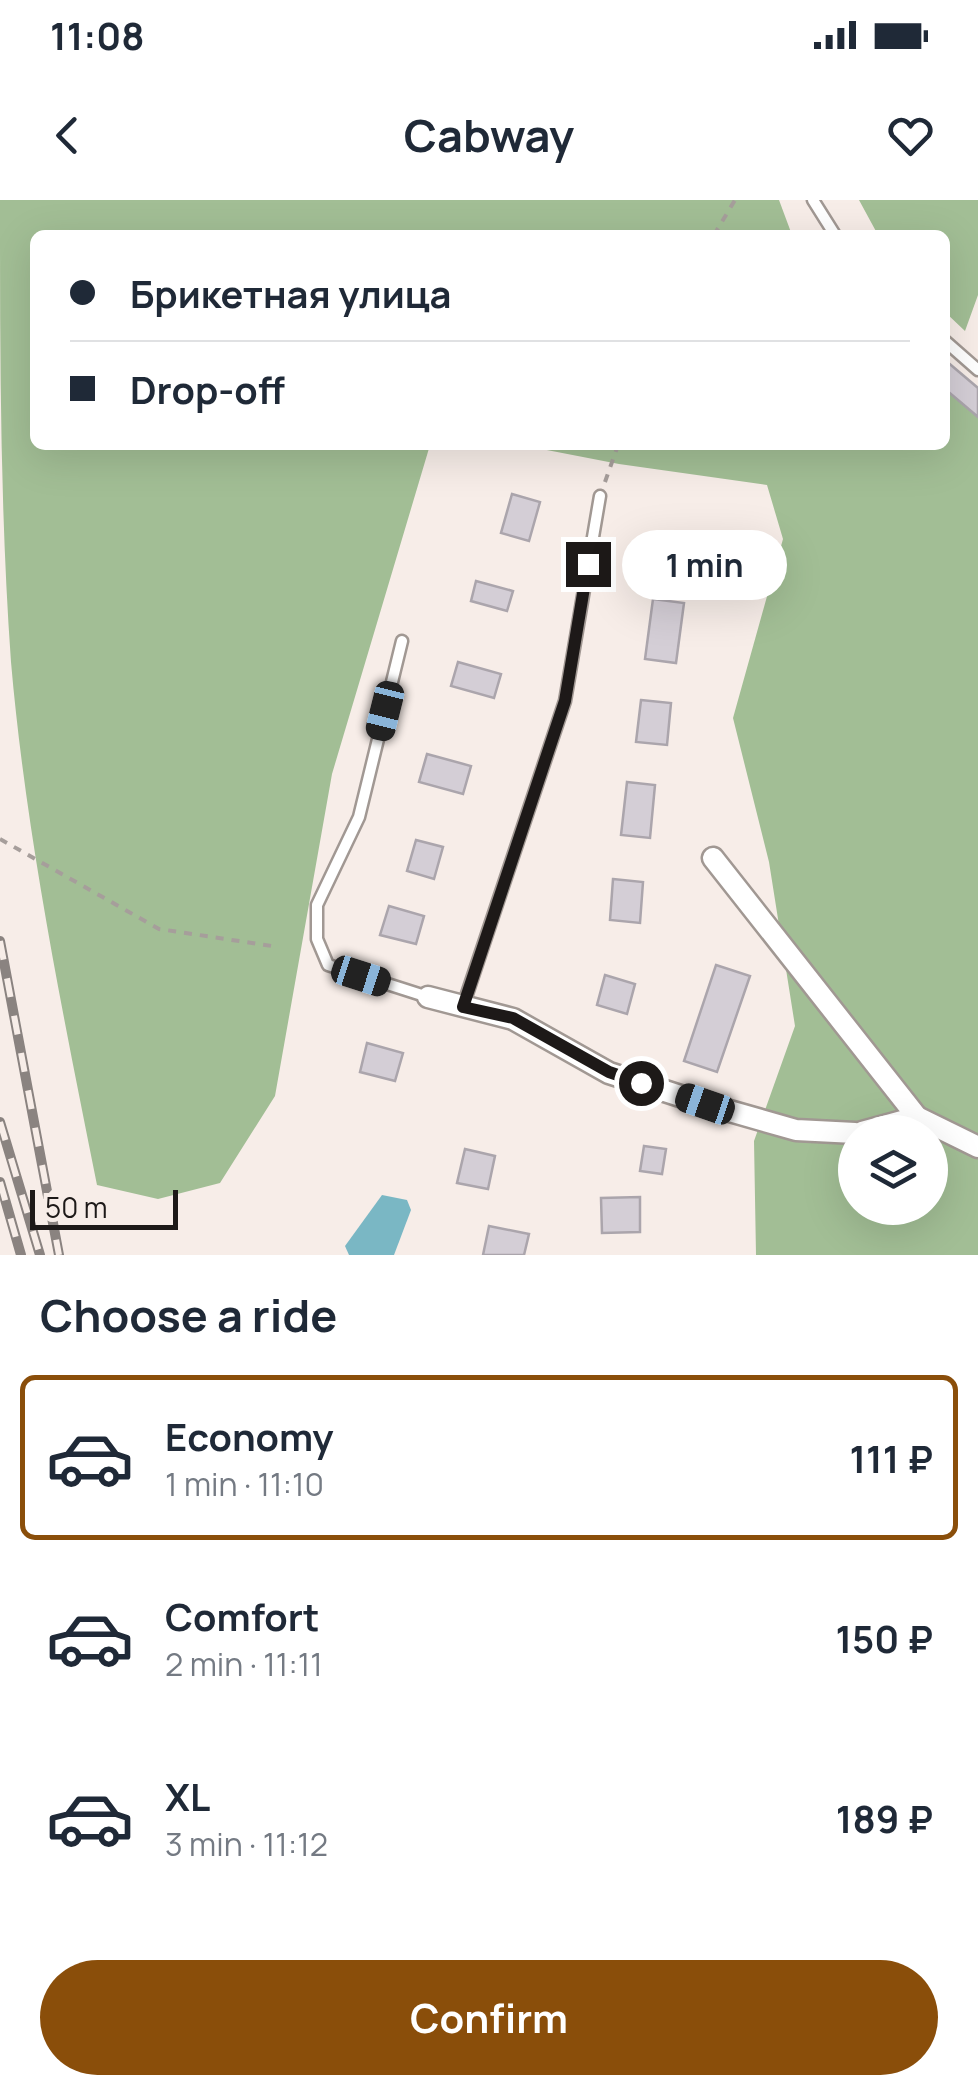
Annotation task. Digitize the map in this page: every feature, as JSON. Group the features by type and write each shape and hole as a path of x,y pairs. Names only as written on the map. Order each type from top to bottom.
{"street":[{"path":"713,858 915,1115"},
{"path":"428,997 513,1018 609,1072 705,1104 796,1130 838,1132"},
{"path":"948,1132 978,1147"}],"lane":[{"path":"813,200 833,230"},
{"path":"950,345 978,370"},
{"path":"463,1007 565,701 600,496"},
{"path":"402,641 359,817 317,905 317,940 328,965 428,997"}],"path":[{"path":"717,230 735,200"},
{"path":"600,496 616,450"},
{"path":"0,839 159,929 272,946"}],"green space":[{"path":"0,200 779,200 790,230 30,230 30,450 429,450 332,774 275,1096 220,1183 158,1199 97,1185 36,859 18,727 7,605"},
{"path":"859,200 978,200 978,295 965,331 950,317 950,230 875,230"},
{"path":"950,393 978,417 978,1255 756,1255 754,1141 795,1026 769,862 733,718 783,539 767,485 547,450 950,450"}],"water":[{"path":"382,1195 407,1200 411,1210 394,1255 349,1255 345,1246"}],"building":[{"path":"950,364 978,388 978,417 950,393"},
{"path":"512,494 540,502 529,541 501,533"},
{"path":"674,532 705,536 699,575 669,571"},
{"path":"476,581 513,591 507,611 471,601"},
{"path":"653,599 684,603 676,663 645,659"},
{"path":"458,662 501,674 494,698 451,686"},
{"path":"641,700 671,703 667,745 636,742"},
{"path":"427,754 471,766 463,794 419,782"},
{"path":"627,782 655,785 650,838 621,835"},
{"path":"416,840 443,847 434,879 407,871"},
{"path":"613,879 643,882 640,923 610,920"},
{"path":"389,906 424,916 416,944 380,935"},
{"path":"716,965 750,976 717,1072 684,1061"},
{"path":"605,975 635,984 627,1014 597,1005"},
{"path":"367,1043 403,1053 395,1081 360,1072"},
{"path":"644,1146 666,1149 662,1174 640,1171"},
{"path":"465,1149 495,1156 488,1189 457,1183"},
{"path":"640,1197 640,1232 602,1233 601,1198"},
{"path":"489,1226 529,1234 524,1255 483,1255"}],"railway":[{"path":"0,941 59,1255"},
{"path":"0,1122 40,1255"},
{"path":"0,1182 21,1255"}],"route":[{"path":"588,564 565,701 463,1007 513,1018 609,1072 641,1083"}]}
